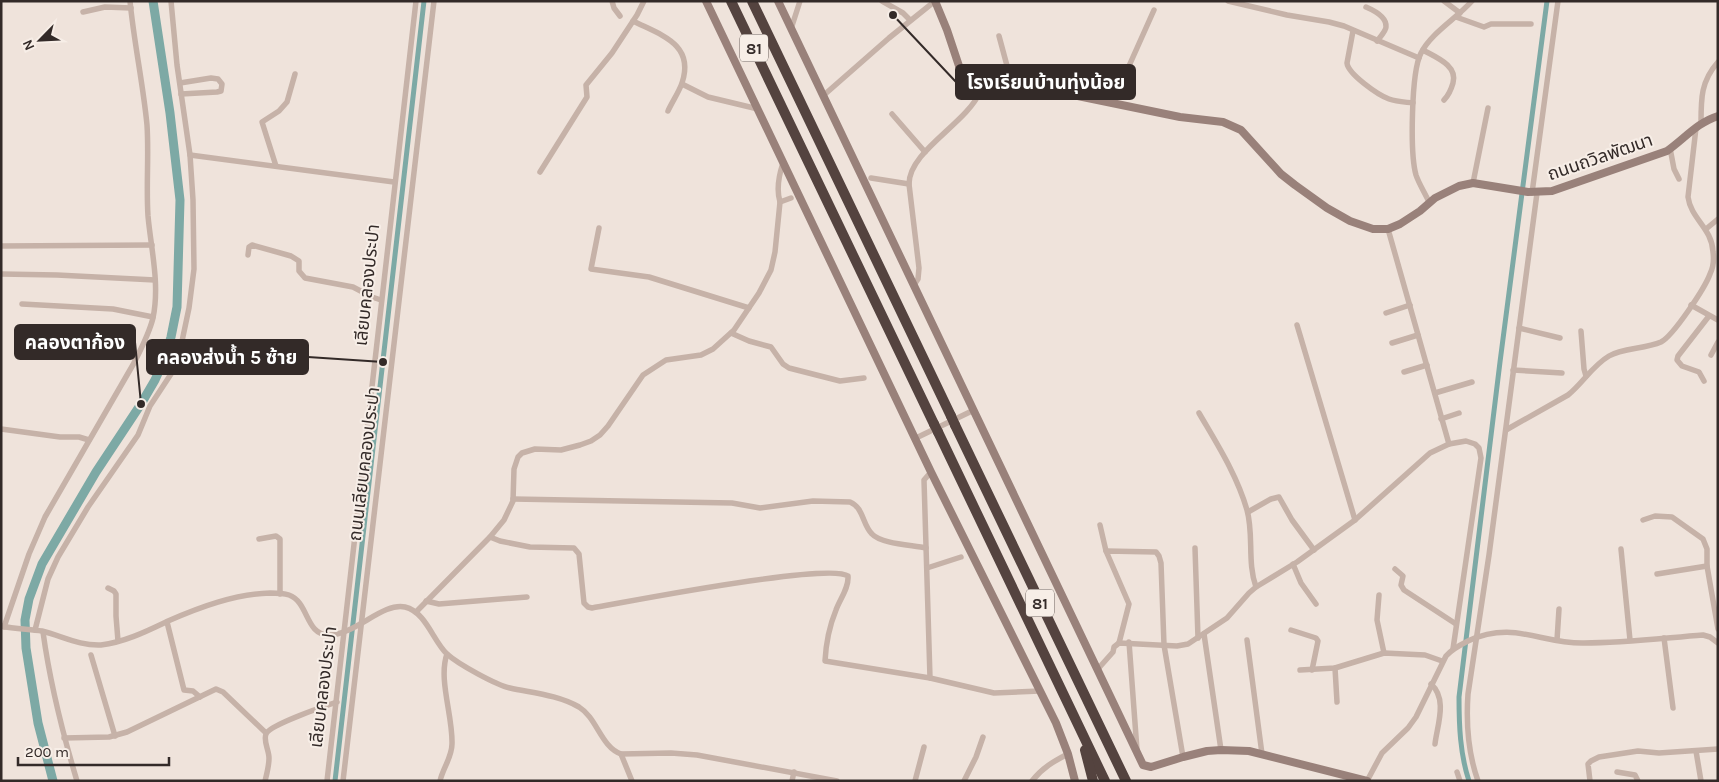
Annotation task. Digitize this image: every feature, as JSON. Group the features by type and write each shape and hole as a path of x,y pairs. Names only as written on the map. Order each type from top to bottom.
{"highway":[{"name":"81","path":"732,1 1105,781"},
{"name":"81","path":"752,1 1126,781"},
{"path":"1059,685 1085,752 1093,781"}],"main road":[{"path":"706,1 931,472 1040,691 1068,754 1075,781"},
{"path":"778,1 1143,765 1150,767 1207,751 1249,751 1367,781"},
{"path":"935,1 964,81 970,88 980,92 1014,88 1039,88 1180,117 1223,122 1241,130 1281,174 1323,205 1362,226 1388,229"},
{"name":"ถนนถวิลพัฒนา","path":"1388,229 1410,218 1429,202 1451,189 1473,183 1532,193 1552,191 1654,156 1670,148 1698,125 1718,116"}],"street":[{"path":"34,630 48,579 58,557 109,475 138,434 150,406 175,365 190,303 194,269 194,209 190,155 171,1"},
{"name":"เลียบคลองประปา","path":"327,781 346,632 394,182 416,1"},
{"name":"ถนนเลียบคลองประปา","path":"342,781 434,1"},
{"path":"612,1 614,8 620,16"},
{"path":"540,172 586,97 586,85 612,53 644,1"},
{"path":"791,29 800,1"},
{"path":"882,1 903,13 910,20"},
{"path":"824,95 910,20 935,1"},
{"path":"1228,1 1287,15 1329,22 1419,58"},
{"path":"1444,1 1458,15 1482,27 1489,24 1531,24"},
{"path":"1478,781 1471,754 1467,709 1474,638 1506,430 1519,328 1532,193 1558,1"},
{"path":"1429,202 1416,174 1414,152 1413,103 1417,65 1423,50 1442,28 1471,2"},
{"path":"83,12 131,4 146,116 148,216 155,280 153,317 134,363 37,533 5,627 44,632 80,643 102,644 118,641 207,606 244,596 269,593 289,595 301,605 311,626 322,635 330,636 346,632 392,607 407,607 416,612 447,654 502,686 536,692 580,707 588,714 608,745 616,752 621,754 671,753 697,755 837,781"},
{"path":"1366,7 1375,12 1386,24 1377,41"},
{"path":"1112,104 1154,10"},
{"path":"633,21 674,43 679,47 685,60 682,84 668,111"},
{"path":"1353,31 1348,63 1348,67 1352,72 1377,93 1400,102 1413,103"},
{"path":"999,36 1014,88"},
{"path":"1423,50 1452,69 1454,75 1451,91 1444,100"},
{"path":"1506,430 1568,395 1576,389 1600,362 1612,354 1650,346 1663,341 1671,334 1692,305 1710,276 1716,254 1706,229 1689,205 1688,197 1704,83 1708,73 1718,62"},
{"path":"276,166 262,122 279,111 287,102 295,74"},
{"path":"180,83 211,78 218,79 222,84 221,91 218,92 181,94"},
{"path":"682,84 708,97 758,110"},
{"path":"914,285 918,279 919,268 909,174 925,152 970,109 980,92"},
{"path":"1473,183 1488,108"},
{"path":"892,114 925,152"},
{"path":"1670,148 1674,169 1679,178"},
{"path":"190,155 394,182"},
{"path":"416,612 490,537 508,514 513,499 516,462 522,453 536,449 560,450 591,441 608,426 643,375 666,360 701,355 713,349 732,333 771,270 775,252 780,202 778,188 783,163"},
{"path":"871,178 909,184"},
{"path":"780,202 791,198"},
{"path":"1706,229 1718,219"},
{"path":"599,228 591,270 648,277 749,308"},
{"path":"1388,229 1449,444"},
{"path":"1,246 152,245"},
{"path":"248,255 249,247 252,245 291,256 299,261 299,271 305,278 353,286 381,300"},
{"path":"1,274 155,280"},
{"path":"22,304 113,309 153,317"},
{"path":"1386,313 1410,305"},
{"path":"1692,305 1718,320"},
{"path":"1704,381 1699,372 1682,366 1677,360 1678,356 1709,316"},
{"path":"1297,325 1355,520"},
{"path":"1519,328 1560,338"},
{"path":"1581,331 1586,376"},
{"path":"732,333 771,348 783,364 789,368 840,381 864,378"},
{"path":"1392,343 1418,335"},
{"path":"1711,355 1718,342"},
{"path":"1404,372 1427,365"},
{"path":"1513,370 1562,373"},
{"path":"1435,393 1472,382"},
{"path":"916,438 974,410"},
{"path":"1199,413 1230,467 1248,512 1252,573 1256,587"},
{"path":"1441,419 1460,413"},
{"path":"1,429 89,440"},
{"path":"1097,670 1119,643 1182,646 1198,638 1227,618 1256,587 1314,550 1355,520 1430,453 1449,444 1466,441 1475,444 1479,448 1481,458 1456,624 1455,648"},
{"path":"930,678 924,480 931,472"},
{"path":"1248,512 1271,499 1279,497 1292,520 1314,550"},
{"path":"513,499 732,503 760,508 813,500 850,502 856,504 867,528 877,538 926,548"},
{"path":"1643,520 1655,516 1672,517 1696,533 1706,543 1707,566 1718,629"},
{"path":"1100,525 1106,551 1129,604 1119,643"},
{"path":"259,539 276,536 280,539 280,594"},
{"path":"490,537 530,547 574,548 579,554 584,603 592,608 760,579 825,572 842,573 848,576 848,583 836,608 830,627 825,661 930,678 994,693 1040,691"},
{"path":"1195,548 1198,638"},
{"path":"1621,549 1630,640"},
{"path":"1106,551 1150,551 1156,552 1159,556 1164,645 1183,757"},
{"path":"927,568 961,557"},
{"path":"1293,564 1301,583 1316,604"},
{"path":"1657,574 1707,566"},
{"path":"1395,569 1403,576 1401,585 1404,590 1456,624"},
{"path":"108,588 116,594 118,641"},
{"path":"1379,594 1377,620 1384,653"},
{"path":"426,601 439,604 527,597"},
{"path":"1557,640 1559,610"},
{"path":"167,622 184,690 193,691 200,697"},
{"path":"1291,630 1313,636 1318,642 1312,670"},
{"path":"44,632 48,673 64,738 78,781"},
{"path":"1367,781 1382,753 1408,728 1416,717 1442,661 1455,648 1474,638 1510,632 1582,643 1703,635 1710,637 1718,643"},
{"path":"1204,634 1221,750"},
{"path":"1664,638 1673,708"},
{"path":"1247,640 1262,754"},
{"path":"1129,642 1137,755"},
{"path":"1300,670 1335,668 1384,653 1425,654 1442,661"},
{"path":"440,781 452,743 443,666 447,654"},
{"path":"91,655 114,736"},
{"path":"1335,668 1337,702"},
{"path":"1431,684 1437,692 1440,712 1435,744"},
{"path":"64,738 114,736 139,727 216,689 266,733"},
{"path":"265,781 269,758 265,739 266,733 278,725 337,702"},
{"path":"964,781 976,757 983,737"},
{"path":"915,781 924,747"},
{"path":"1590,781 1588,764 1591,760 1599,757 1638,751 1659,753 1718,749"},
{"path":"1696,751 1702,781"},
{"path":"621,754 632,781"},
{"path":"1032,781 1041,770 1068,754"},
{"path":"792,781 794,772"},
{"path":"1457,772 1460,781"},
{"path":"1617,772 1635,775 1638,781"}],"waterway":[{"path":"53,781 38,723 26,648 25,620 29,599 42,564 96,472 155,380 171,337 177,307 180,200 170,113 153,1"},
{"path":"335,781 424,1"},
{"path":"1469,781 1462,750 1459,697 1547,1"}],"place":[{"name":"โรงเรียนบ้านทุ่งน้อย","path":"893,15"},
{"name":"คลองส่งน้ำ 5 ซ้าย","path":"383,362"},
{"name":"คลองตาก้อง","path":"141,404"}]}
